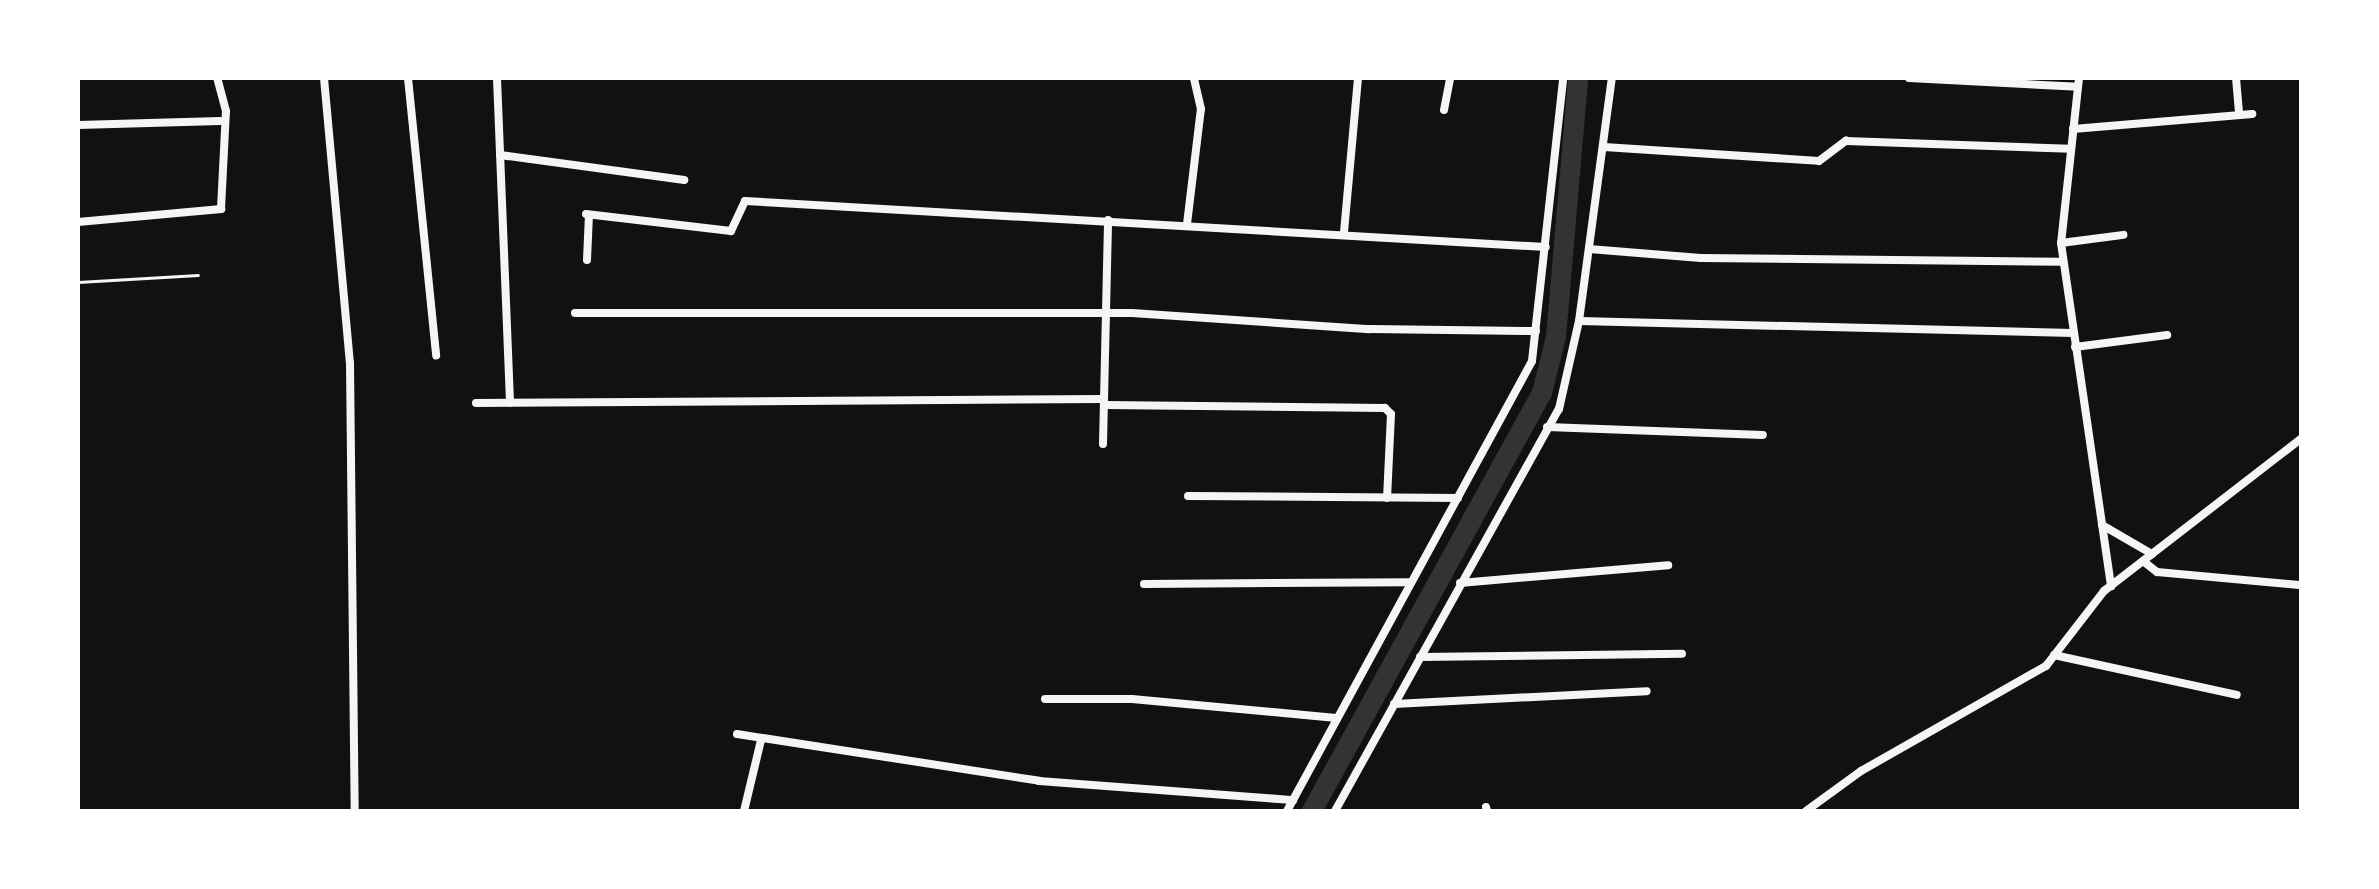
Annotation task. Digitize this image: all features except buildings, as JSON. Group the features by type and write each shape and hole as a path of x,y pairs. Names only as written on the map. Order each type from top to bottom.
{"street":[{"path":"78,222 221,209 220,121 226,111 217,78"},
{"path":"324,78 350,363 355,811"},
{"path":"408,78 436,356"},
{"path":"497,78 510,403"},
{"path":"1187,224 1201,109 1194,78"},
{"path":"1344,232 1358,78"},
{"path":"1444,110 1450,78"},
{"path":"1287,811 1532,361 1563,78"},
{"path":"1335,811 1547,427 1568,380 1612,78"},
{"path":"1909,78 2078,83 2061,243 2111,586"},
{"path":"2236,78 2239,115"},
{"path":"2073,129 2252,114"},
{"path":"78,125 220,121"},
{"path":"1604,147 1819,161 1846,141 2070,149"},
{"path":"500,155 684,180"},
{"path":"587,260 588,215 731,231 745,201 1344,232 1546,247"},
{"path":"1103,444 1108,220"},
{"path":"2061,243 2123,235"},
{"path":"1589,249 1701,258 2063,262"},
{"path":"575,313 1106,313 1536,331"},
{"path":"1579,321 2073,333"},
{"path":"2075,347 2167,335"},
{"path":"476,403 1104,402 1385,408 1391,414 1387,498"},
{"path":"1547,427 1763,435"},
{"path":"1806,811 1861,771 1985,707 2054,655 2111,586 2301,439"},
{"path":"1188,496 1458,498"},
{"path":"2102,525 2152,554"},
{"path":"2143,561 2157,572 2301,585"},
{"path":"1460,583 1668,565"},
{"path":"1144,584 1410,582"},
{"path":"1420,657 1682,654"},
{"path":"2054,655 2237,695"},
{"path":"1394,704 1647,691"},
{"path":"1045,699 1132,699 1336,718"},
{"path":"737,734 1039,781 1293,800"},
{"path":"744,811 761,740"}],"path":[{"path":"78,282 198,275"}],"waterway":[{"path":"1312,811 1542,393 1556,337 1578,78"}]}
